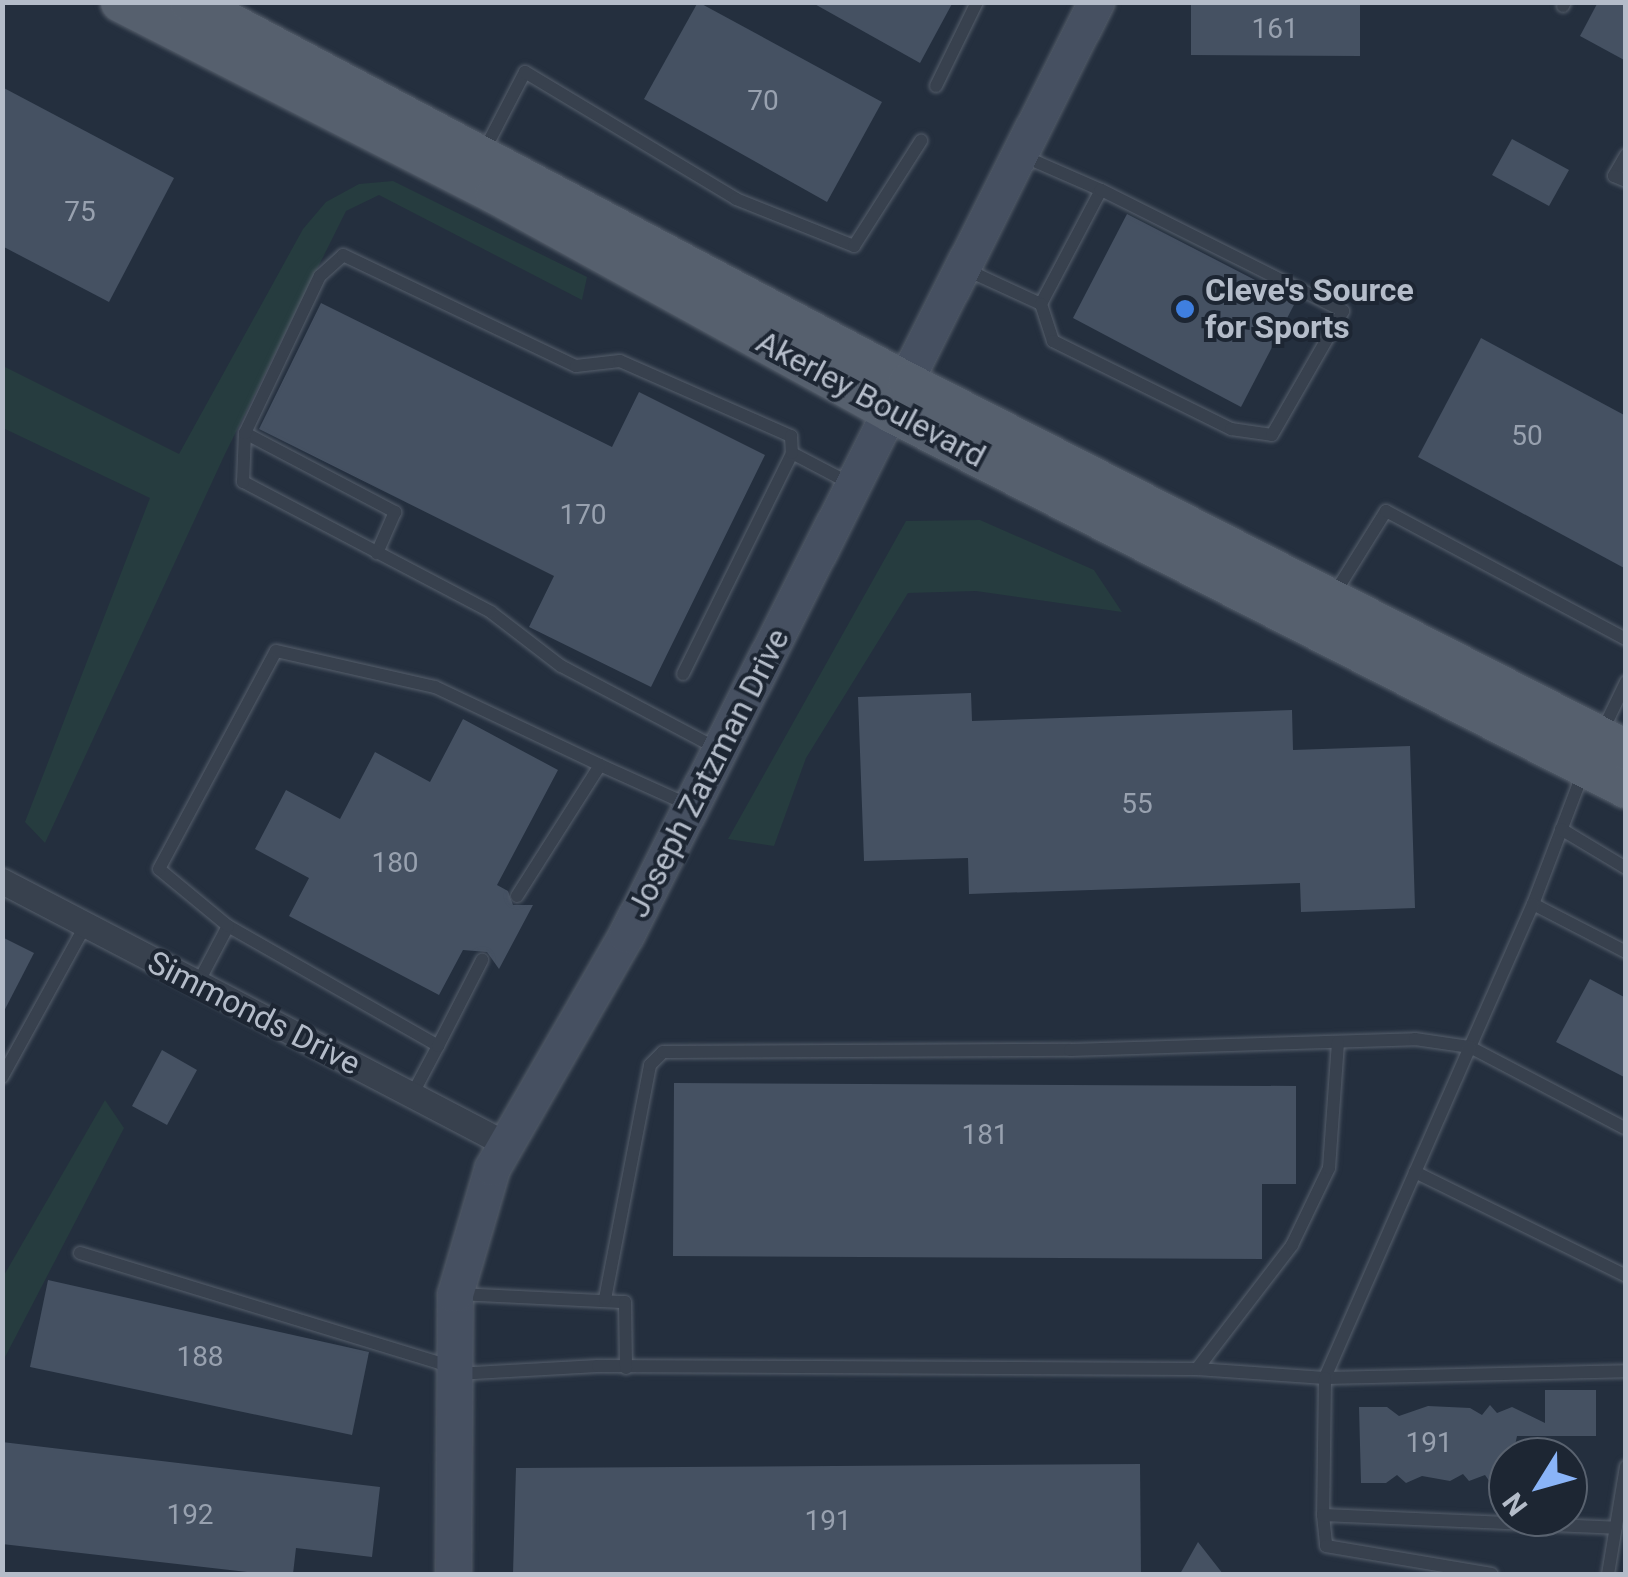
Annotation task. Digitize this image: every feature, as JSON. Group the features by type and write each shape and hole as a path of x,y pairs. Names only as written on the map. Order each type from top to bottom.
{"main road":[{"name":"Akerley Boulevard","path":"121,2 490,174"},
{"name":"Akerley Boulevard","path":"190,2 490,174 901,398 1604,751"},
{"name":"Akerley Boulevard","path":"901,398 1331,598 1604,751 1626,788"}],"street":[{"name":"Joseph Zatzman Drive","path":"454,1574 455,1294 466,1242 506,1144 626,936 967,270 1096,2"},
{"name":"Simmonds Drive","path":"2,882 506,1144"}],"lane":[{"path":"936,86 977,2"},
{"path":"490,174 525,72 736,199 854,246 921,141"},
{"path":"1626,154 1614,176 1626,181"},
{"path":"1023,156 1101,190 1343,311 1272,435 1232,429 1053,341 1041,304 1101,190"},
{"path":"683,674 792,453 791,436 620,361 576,366 343,256 320,276 245,433 242,482 491,612 561,666 718,750"},
{"path":"967,270 1041,304"},
{"path":"245,433 395,512 376,553"},
{"path":"792,453 855,486"},
{"path":"1331,598 1386,511 1626,639"},
{"path":"438,1046 228,926 159,870 276,651 435,687 691,806"},
{"path":"1492,1574 1326,1546 1325,1378 1533,904 1561,829 1604,751 1626,682"},
{"path":"516,896 600,765"},
{"path":"1561,829 1626,868"},
{"path":"1533,904 1626,952"},
{"path":"2,1077 84,926"},
{"path":"198,983 228,926"},
{"path":"412,1095 482,960"},
{"path":"605,1299 650,1065 664,1052 1415,1040 1470,1047 1624,1128"},
{"path":"1197,1369 1292,1245 1329,1168 1338,1042"},
{"path":"1415,1172 1626,1276"},
{"path":"80,1252 440,1363 456,1374 626,1368 1197,1369 1325,1378 1626,1371"},
{"path":"455,1294 625,1302 626,1368"},
{"path":"1608,1574 1626,1467"},
{"path":"1323,1514 1616,1528"}],"green space":[{"path":"393,181 587,277 582,300 379,195 346,211 225,454 45,843 25,822 150,498 3,428 3,366 179,454 303,229 326,202 359,184"},
{"path":"980,520 1094,570 1122,612 976,591 908,593 806,758 774,846 728,839 906,521"},
{"path":"105,1100 124,1128 3,1361 3,1277"}],"building":[{"path":"698,2 882,102 827,202 644,99"},
{"path":"811,2 953,2 920,63"},
{"path":"1191,2 1360,2 1360,56 1191,55"},
{"path":"1598,2 1626,2 1626,61 1580,36"},
{"path":"2,87 174,178 109,302 2,246"},
{"path":"1512,139 1569,170 1549,206 1492,175"},
{"name":"Cleve's Source for Sports","path":"1127,214 1296,301 1241,407 1073,318"},
{"path":"321,303 612,447 639,392 765,455 651,687 529,627 554,576 259,429"},
{"path":"1481,338 1626,416 1626,569 1418,457"},
{"path":"971,693 972,721 1292,710 1293,750 1410,746 1415,908 1301,912 1300,883 969,894 968,858 864,861 858,697"},
{"path":"463,719 558,770 497,885 508,891 513,905 533,905 499,969 487,952 463,950 439,995 289,916 309,878 255,849 286,790 340,819 375,752 430,782"},
{"path":"2,937 34,953 2,1015"},
{"path":"1590,979 1626,998 1626,1078 1556,1042"},
{"path":"162,1050 197,1070 167,1125 132,1106"},
{"path":"674,1083 1296,1086 1296,1184 1262,1184 1262,1259 673,1256"},
{"path":"48,1280 369,1352 352,1435 30,1367"},
{"path":"1545,1390 1596,1390 1596,1436 1488,1437 1488,1479 1485,1475 1469,1481 1463,1474 1450,1481 1422,1476 1406,1483 1397,1475 1386,1483 1361,1483 1359,1407 1387,1407 1399,1416 1428,1406 1470,1408 1482,1415 1490,1405 1497,1413 1512,1407 1545,1423"},
{"path":"2,1442 380,1487 372,1557 296,1548 293,1574 265,1574 2,1544"},
{"path":"1140,1464 1141,1574 513,1574 516,1468"},
{"path":"1198,1542 1223,1574 1180,1574"}],"place":[{"name":"Cleve's Source for Sports","path":"1185,309"}]}
